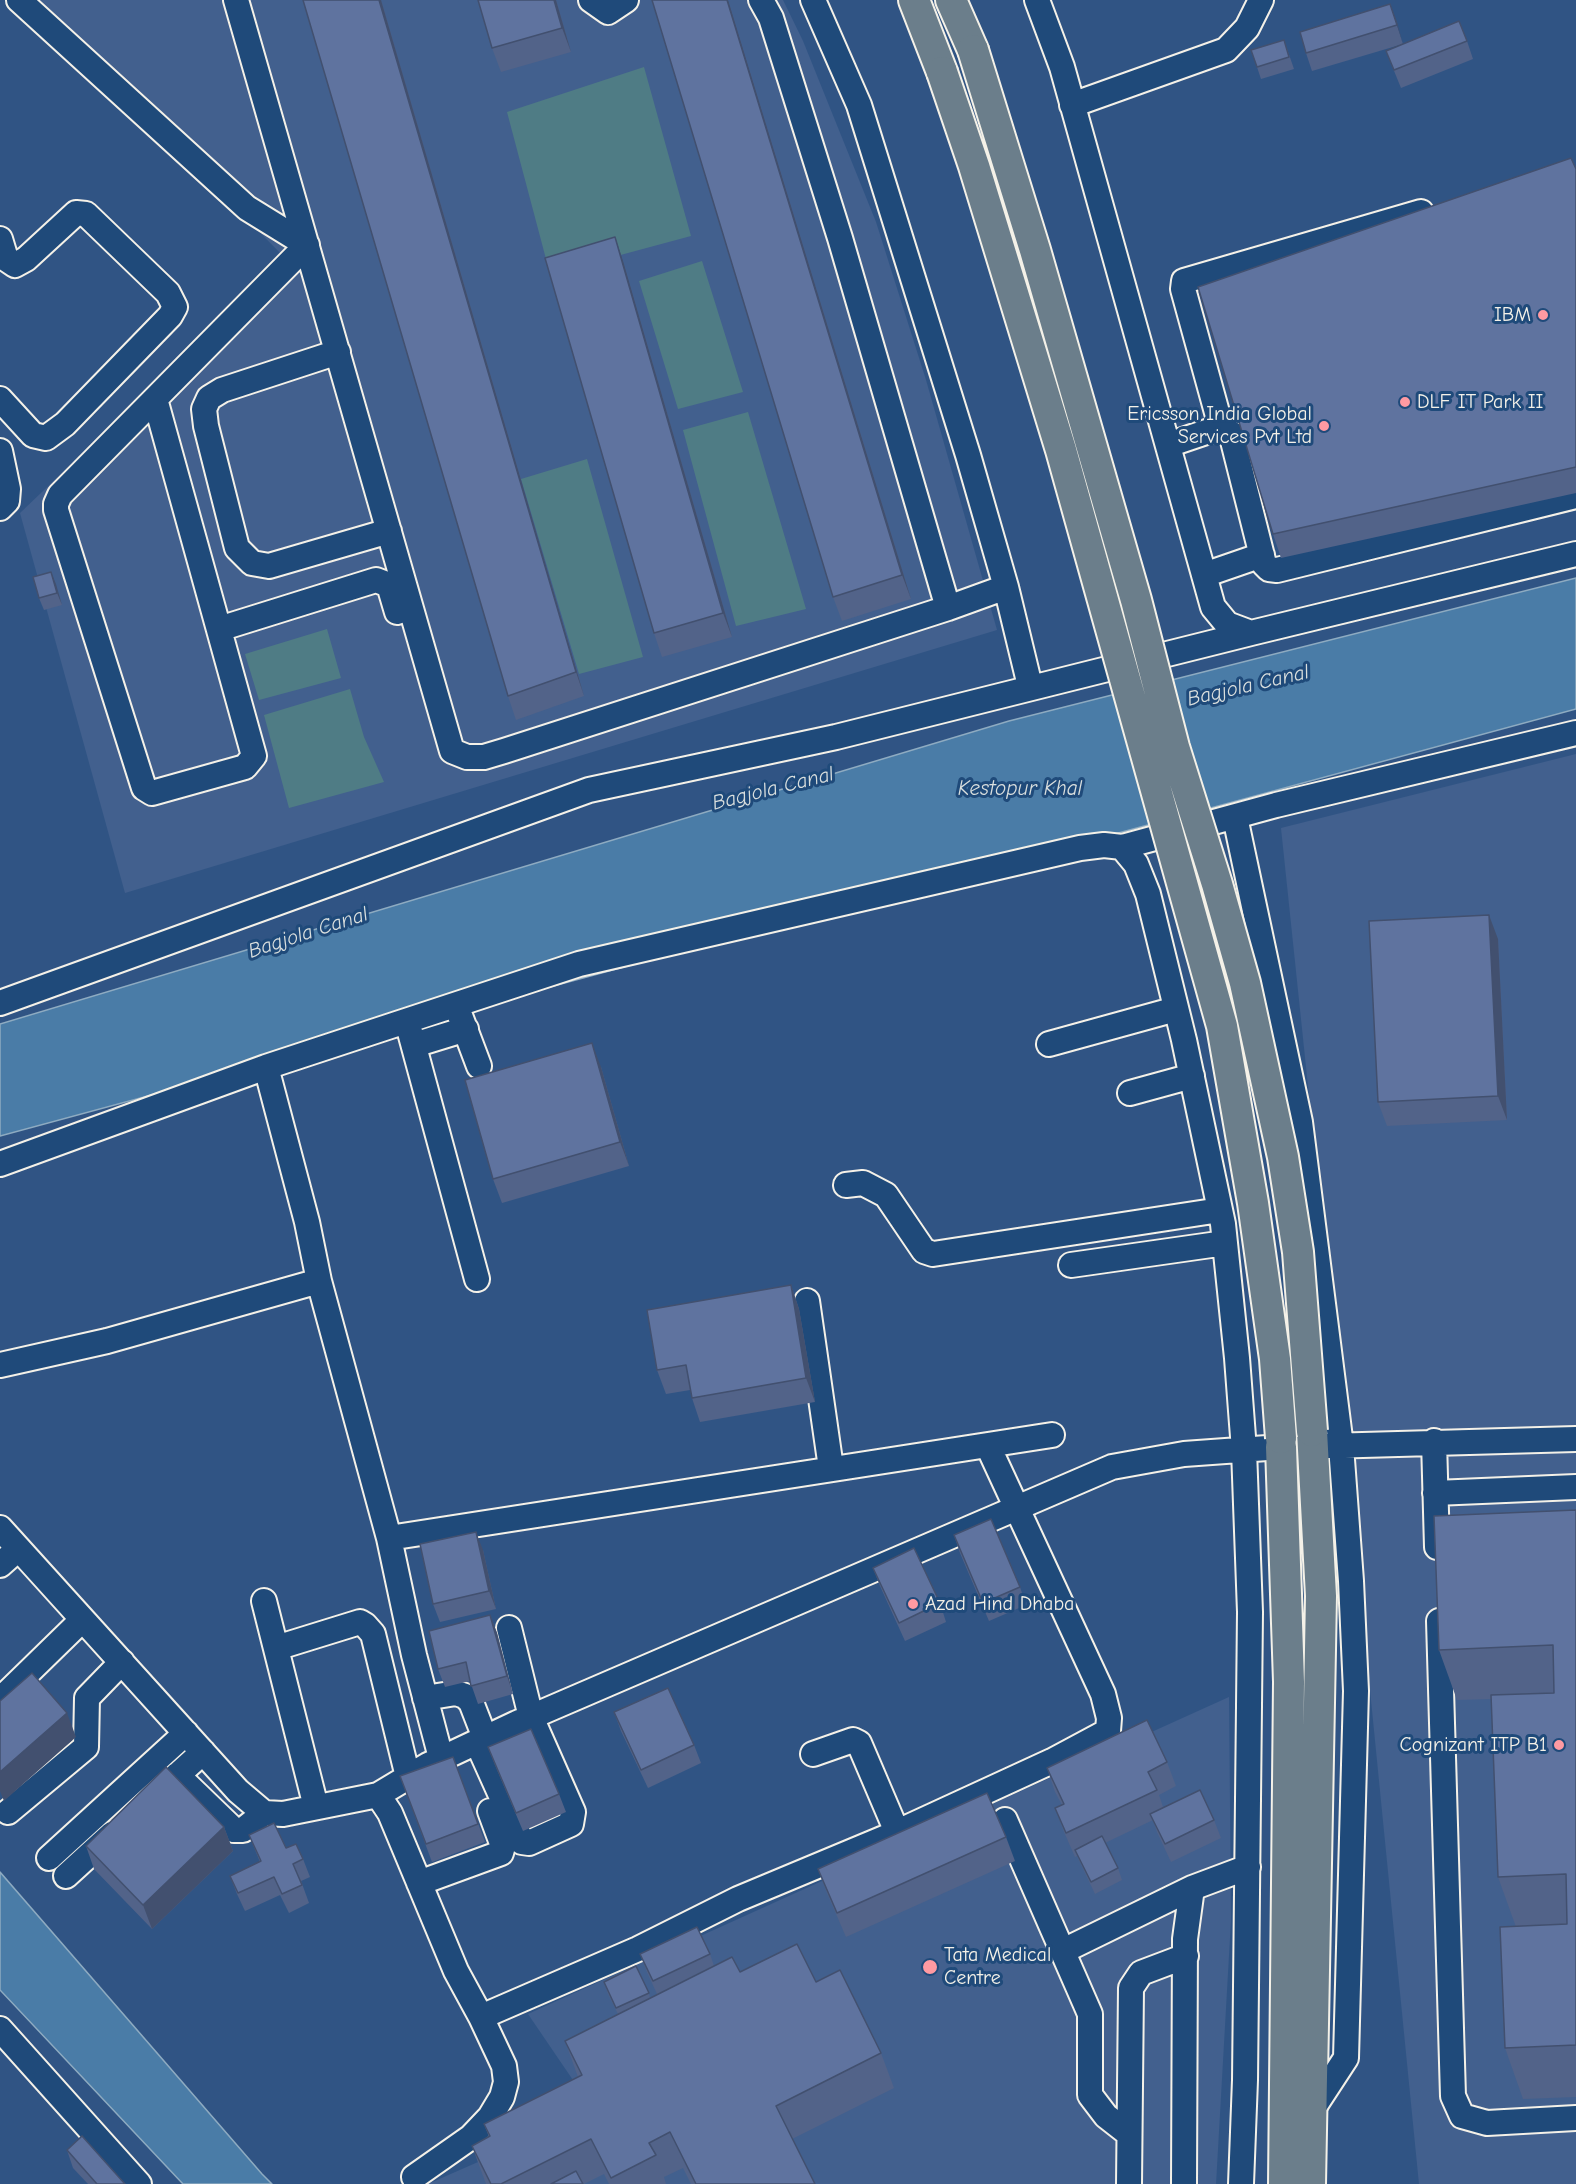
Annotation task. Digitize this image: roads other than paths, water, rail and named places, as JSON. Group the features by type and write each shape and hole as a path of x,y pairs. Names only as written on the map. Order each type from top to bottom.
{"main road":[{"path":"914,0 942,72 974,166 1061,450 1222,1026 1253,1203 1275,1359 1281,1442 1289,1682 1284,2184"},
{"path":"951,0 973,50 1035,250 1136,600 1174,747 1245,983 1283,1157 1298,1252 1321,1596 1310,2184"}],"street":[{"path":"19,0 247,208 307,245"},
{"path":"236,0 452,751 467,757 484,757 948,608 1006,587"},
{"path":"591,0 608,12 626,0"},
{"path":"761,0 771,18 843,248 948,608"},
{"path":"813,0 859,105 1006,587 1030,686"},
{"path":"1037,0 1062,67 1213,607 1227,624 1251,633"},
{"path":"1072,105 1226,50 1247,28 1261,0"},
{"path":"1440,206 1184,281 1183,289 1221,427 1230,433 1262,555 1269,569 1277,570 1576,496"},
{"path":"0,399 33,435 46,438 65,424 170,316 175,307 168,293 86,214 76,213 26,260 15,265 2,256"},
{"path":"155,399 254,756 245,767 152,793 144,788 56,510 60,495 307,245"},
{"path":"338,352 222,390 209,398 204,410 206,426 237,548 252,563 269,566 389,531"},
{"path":"1168,445 1221,427"},
{"path":"0,451 8,489 7,501 0,508"},
{"path":"0,1003 590,790 836,737 976,703 1030,686 1576,554"},
{"path":"1204,575 1262,555"},
{"path":"219,629 376,580 383,580 389,585 441,751 456,765 468,770 515,757"},
{"path":"0,1164 266,1067 579,964 1080,848 1104,844 1122,847 1234,817 1576,733"},
{"path":"1234,817 1266,952 1300,1122 1341,1446 1356,1691 1346,2058 1311,2110"},
{"path":"1122,847 1136,864 1148,894 1192,1076 1220,1210 1244,1450 1250,1612 1248,1867 1240,2184"},
{"path":"456,1005 479,1066"},
{"path":"1049,1044 1176,1009"},
{"path":"407,1021 477,1279"},
{"path":"414,1045 466,1029"},
{"path":"266,1067 307,1222 319,1281 389,1538 441,1758"},
{"path":"1130,1093 1192,1076"},
{"path":"846,1185 863,1183 886,1195 924,1251 933,1254 1220,1210"},
{"path":"1071,1265 1225,1243"},
{"path":"0,1365 106,1341 319,1281"},
{"path":"807,1301 831,1468"},
{"path":"389,1538 1052,1435"},
{"path":"1312,1438 1341,1446 1434,1441 1576,1439"},
{"path":"1434,1441 1438,1564"},
{"path":"6,1538 122,1662 237,1791 264,1813 282,1814 378,1795 441,1758 531,1717 1112,1467 1184,1454 1244,1450 1281,1442"},
{"path":"480,2017 638,1949 738,1899 897,1832 1052,1761 1108,1731 1109,1718 1103,1694 988,1446"},
{"path":"1436,1493 1576,1487"},
{"path":"0,1566 6,1538"},
{"path":"1439,1599 1453,2096 1462,2116 1487,2123 1576,2118"},
{"path":"264,1600 316,1807"},
{"path":"0,1700 82,1620"},
{"path":"276,1648 360,1622 365,1625 372,1634 408,1777"},
{"path":"476,1742 522,1842 529,1843 571,1824 573,1812 531,1717 509,1628"},
{"path":"8,1812 86,1747 87,1698 122,1662"},
{"path":"419,1883 498,1856 503,1850 476,1742 471,1702 465,1696 456,1693 425,1698"},
{"path":"49,1858 186,1733"},
{"path":"813,1754 853,1740 859,1743 897,1832"},
{"path":"66,1876 203,1752"},
{"path":"177,1775 234,1830 243,1830 264,1813"},
{"path":"378,1795 390,1813 456,1971 504,2066 506,2082 502,2097 490,2117 471,2137 414,2177"},
{"path":"1005,1821 1090,2014 1090,2095 1106,2116 1129,2134"},
{"path":"1063,1951 1192,1888 1248,1867"},
{"path":"1184,2184 1185,1939 1192,1888"},
{"path":"1129,2184 1131,1988 1141,1973 1186,1956"},
{"path":"0,2029 139,2184"}],"water":[{"name":"Kestopur Khal","path":"1576,578 1576,709 0,1136 0,1024 1009,721"},
{"path":"0,1872 272,2184 183,2184 0,1990"}],"place":[{"name":"IBM","path":"1543,315"},
{"name":"DLF IT Park II","path":"1405,402"},
{"name":"Ericsson India Global Services Pvt Ltd","path":"1324,426"},
{"name":"Azad Hind Dhaba","path":"913,1604"},
{"name":"Cognizant ITP B1","path":"1559,1745"},
{"name":"Tata Medical Centre","path":"930,1967"}],"water label":[{"name":"Bagjola Canal","path":"1248,686"},
{"name":"Bagjola Canal","path":"773,789"},
{"name":"Bagjola Canal","path":"308,933"}]}
